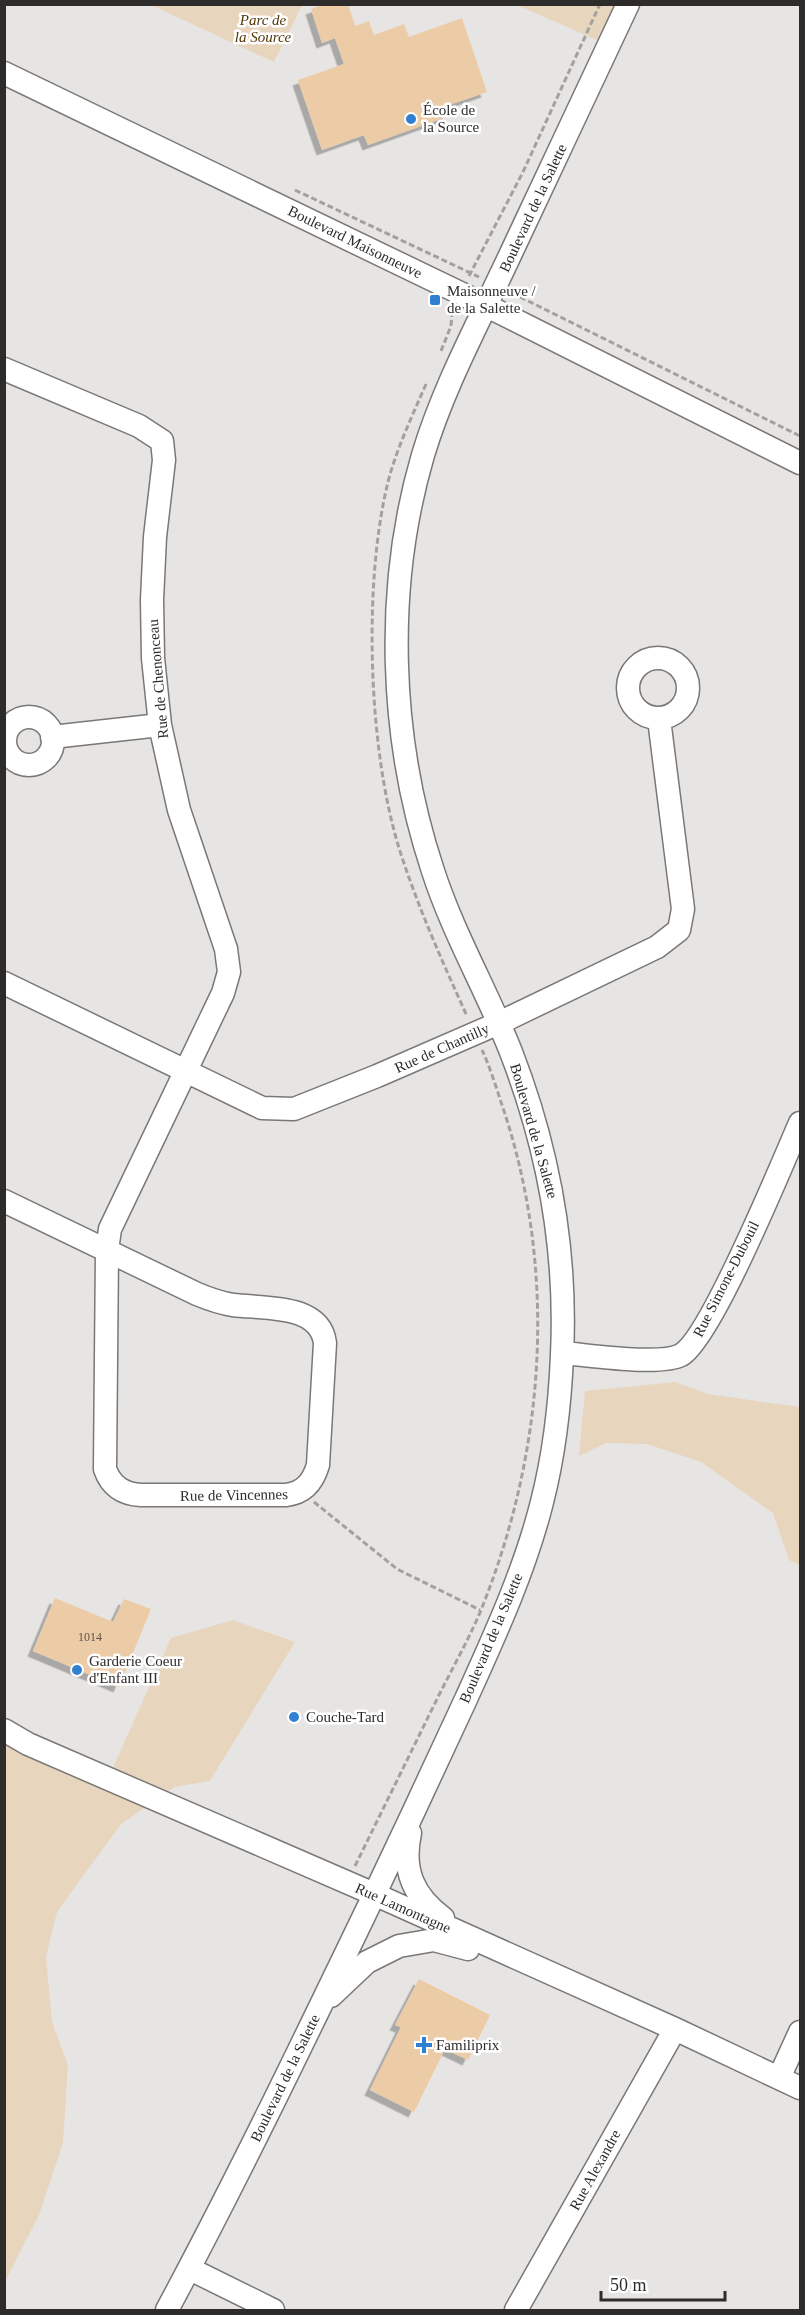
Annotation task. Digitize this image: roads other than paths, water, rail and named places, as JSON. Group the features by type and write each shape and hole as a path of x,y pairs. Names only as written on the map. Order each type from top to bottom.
{"street":[{"name":"Boulevard de la Salette","path":"167,2310 321,2005 414,1812 490,1647 525,1556 542,1503 562,1353 561,1251 553,1197 529,1106 499,1023 449,914 421,831 403,729 398,656 402,557 418,476 433,425 628,4"},
{"name":"Boulevard Maisonneuve","path":"4,73 487,306 801,463"},
{"name":"Rue de Chenonceau","path":"4,369 139,426 162,441 164,460 152,600 153,658 160,725 179,810 228,963 223,993 186,1072"},
{"name":"Rue de Chantilly","path":"4,983 262,1108 294,1109 499,1023 657,947 679,930 683,909 659,719"},
{"path":"52,736 160,725"},
{"name":"Rue de Vincennes","path":"107,1250 212,1300 299,1313 319,1325 325,1343 318,1465 311,1482 304,1489 286,1495 141,1495 123,1491 108,1479 105,1469 107,1250 114,1217 186,1072"},
{"name":"Rue Simone-Dubouil","path":"562,1353 658,1360 680,1355 691,1347 721,1296 801,1123"},
{"path":"4,1201 107,1250"},
{"name":"Rue Lamontagne","path":"4,1730 28,1744 374,1894 801,2088"},
{"path":"414,1812 406,1851 409,1878 416,1894 428,1908 473,1940"},
{"path":"321,2005 367,1962 399,1946 434,1940 523,1963"},
{"name":"Rue Alexandre","path":"516,2310 675,2029"},
{"path":"779,2078 801,2032"},
{"path":"190,2268 273,2310"}],"place":[{"name":"École de la Source","path":"411,119"},
{"name":"Maisonneuve / de la Salette","path":"435,300"},
{"name":"Garderie Coeur d'Enfant III","path":"77,1670"},
{"name":"Couche-Tard","path":"294,1717"},
{"name":"Familiprix","path":"424,2045"}],"park label":[{"name":"Parc de la Source","path":"263,28"}]}
